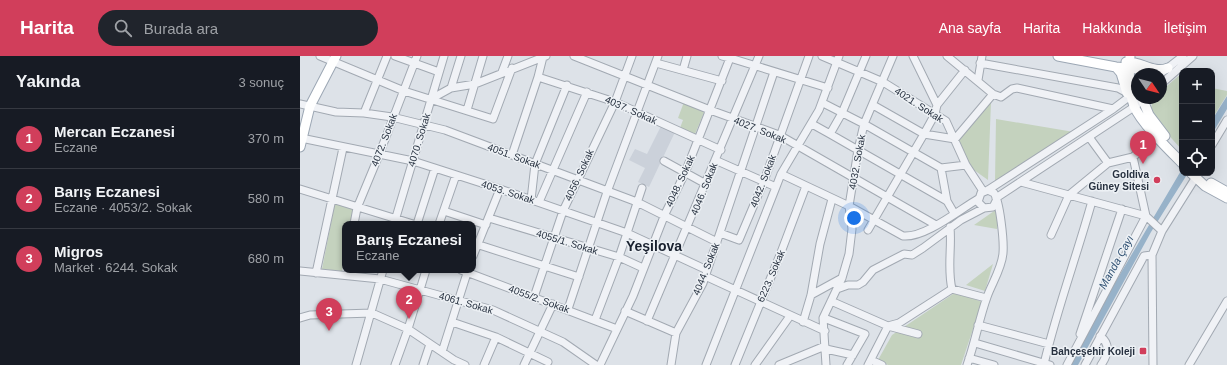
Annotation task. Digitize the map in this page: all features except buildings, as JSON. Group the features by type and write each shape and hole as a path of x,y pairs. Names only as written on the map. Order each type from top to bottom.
{"main road":[{"path":"1058,56 1101,60 1113,66 1121,73 1131,91"},
{"path":"301,141 310,106 334,59"},
{"path":"1113,66 1134,64 1157,70 1168,68"},
{"path":"1134,104 1134,107 1157,136 1179,157"},
{"path":"1145,104 1149,115 1179,156"},
{"path":"1195,176 1205,186 1227,198"},
{"path":"1196,176 1227,192"}],"street":[{"path":"320,56 334,59 404,91 493,119 512,68"},
{"path":"364,113 387,56"},
{"path":"395,56 439,72"},
{"name":"4072. Sokak","path":"355,221 357,208 379,155 392,117 404,91 416,56"},
{"name":"4070. Sokak","path":"394,221 444,56"},
{"path":"450,88 461,56"},
{"path":"467,110 482,56"},
{"path":"502,72 508,56"},
{"name":"4027. Sokak","path":"574,56 647,86 780,136 936,225"},
{"name":"4056. Sokak","path":"534,297 546,266 563,210 615,102 632,56"},
{"path":"568,309 607,192 658,56"},
{"path":"683,70 687,56"},
{"path":"722,56 741,59 756,66 828,88"},
{"name":"4046. Sokak","path":"647,321 715,160 721,150 759,56"},
{"name":"4042. Sokak","path":"720,233 740,240 764,181 809,56"},
{"name":"4021. Sokak","path":"822,56 838,59 860,72 883,82 946,121 966,165 982,194 979,204 984,208"},
{"path":"830,134 842,113 866,56"},
{"name":"4032. Sokak","path":"826,365 824,318 842,278 849,254 852,229 849,206 858,150 864,124 893,56"},
{"path":"912,56 937,105"},
{"path":"947,56 978,80 993,94 1002,97 1012,89 1017,88 1113,109"},
{"path":"1168,68 1183,56"},
{"path":"1167,79 1193,56"},
{"path":"431,99 440,92 450,88 475,84 512,68 545,57"},
{"path":"512,155 545,57"},
{"name":"4048. Sokak","path":"600,365 625,311 665,214 685,173 730,58"},
{"path":"706,365 781,174 812,124 828,88 838,59"},
{"path":"978,80 981,60 1118,88 1131,93"},
{"path":"656,64 722,81"},
{"path":"868,230 924,134 935,114 937,105 965,70"},
{"path":"756,126 774,72"},
{"name":"4037. Sokak","path":"538,77 567,85 615,102 721,150"},
{"path":"531,200 535,164 567,85"},
{"path":"539,202 587,92"},
{"path":"873,105 924,134 955,139 993,94"},
{"path":"781,174 849,206 905,236 936,225 1113,109 1131,94"},
{"path":"822,103 864,124 941,168 966,165"},
{"name":"4051. Sokak","path":"300,104 336,112 364,113 392,117 424,126 446,130 553,170 577,181 637,202 665,214 717,242"},
{"path":"837,289 848,285 858,285 863,282 873,270 904,254 912,255 950,227 984,208 993,207 996,200 1021,182 1137,104"},
{"path":"1215,140 1227,120"},
{"path":"812,124 947,201"},
{"name":"4044. Sokak","path":"671,365 676,333 706,273 756,126"},
{"path":"1051,235 1069,195 1108,163 1133,157 1157,136"},
{"path":"1089,137 1108,163"},
{"name":"4053. Sokak","path":"301,141 413,161 597,222 627,233 675,256 735,290 825,331"},
{"path":"316,273 343,148"},
{"path":"1067,365 1148,218 1133,157"},
{"path":"715,160 776,187"},
{"path":"664,161 706,184"},
{"path":"418,221 435,168"},
{"path":"941,168 947,201 954,213"},
{"path":"440,221 456,175"},
{"path":"1153,365 1152,255 1162,231 1193,176"},
{"path":"1021,182 1122,209 1148,218 1162,231"},
{"name":"6223. Sokak","path":"735,365 806,186"},
{"path":"300,188 394,221"},
{"path":"595,320 619,257 642,188"},
{"path":"476,242 486,225 500,189"},
{"name":"4021. Sokak","path":"982,194 994,193 996,200"},
{"path":"803,322 811,295 820,244 832,199"},
{"path":"994,365 968,362 975,343 978,325 986,298 1003,254 1002,229 996,200"},
{"path":"975,343 1047,364 1049,344 1092,201"},
{"path":"1073,354 1122,209"},
{"path":"444,211 474,221"},
{"name":"4055/1. Sokak","path":"489,218 588,249 619,257 643,268"},
{"path":"476,222 486,225"},
{"path":"950,227 952,241 949,278 952,289"},
{"path":"476,244 579,277"},
{"path":"1085,365 1144,256 1152,255"},
{"name":"4061. Sokak","path":"300,271 316,273 347,273 380,279 458,299 493,310 563,342 596,365"},
{"path":"356,365 372,313 382,273"},
{"path":"395,365 425,273"},
{"path":"442,352 452,322 464,273"},
{"name":"4055/2. Sokak","path":"470,273 568,309 617,329"},
{"path":"811,295 842,278"},
{"path":"882,365 870,362 888,326 899,323 952,289 986,298"},
{"path":"831,301 888,326 918,334"},
{"path":"1189,365 1227,301"},
{"path":"524,365 552,304"},
{"path":"625,311 676,333"},
{"path":"300,312 310,315"},
{"path":"300,318 310,315 372,313 408,329 442,352 453,363 465,365"},
{"path":"755,365 790,316"},
{"path":"824,318 865,334 847,365"},
{"path":"452,322 496,337 548,362"},
{"path":"978,325 1049,344"},
{"path":"1100,336 1106,343 1108,353 1101,365"},
{"path":"484,365 496,337"},
{"path":"423,365 430,344"},
{"path":"778,365 826,347 853,355"}],"shaded area":[{"path":"661,126 675,132 649,187 638,182 645,168 629,160 635,149 647,154"}],"green space":[{"path":"1179,76 1179,147 1155,120 1151,108 1152,104 1167,104 1167,86"},
{"path":"1215,89 1227,91 1227,95 1215,114"},
{"path":"684,102 705,110 695,134 680,128 683,120 678,118"},
{"path":"991,102 988,180 974,170 955,139"},
{"path":"996,119 1074,132 995,181"},
{"path":"335,203 354,209 352,221 342,221 342,271 322,269"},
{"path":"997,209 997,229 974,225"},
{"path":"993,264 985,291 966,285"},
{"path":"956,292 982,302 961,365 888,365 878,360 892,335"}],"water":[{"path":"1227,96 1227,109 1215,129 1215,115"},
{"path":"1179,174 1179,176 1186,176 1151,232 1078,365 1070,365 1099,310"}],"place":[{"name":"Mercan Eczanesi","path":"1143,164"},
{"name":"Goldiva Güney Sitesi","path":"1157,180"},
{"name":"Barış Eczanesi","path":"409,319"},
{"name":"Migros","path":"329,331"},
{"name":"Bahçeşehir Koleji","path":"1143,351"}],"district":[{"name":"Yeşilova","path":"654,246"}],"water label":[{"name":"Manda Çayı","path":"1116,262"}]}
